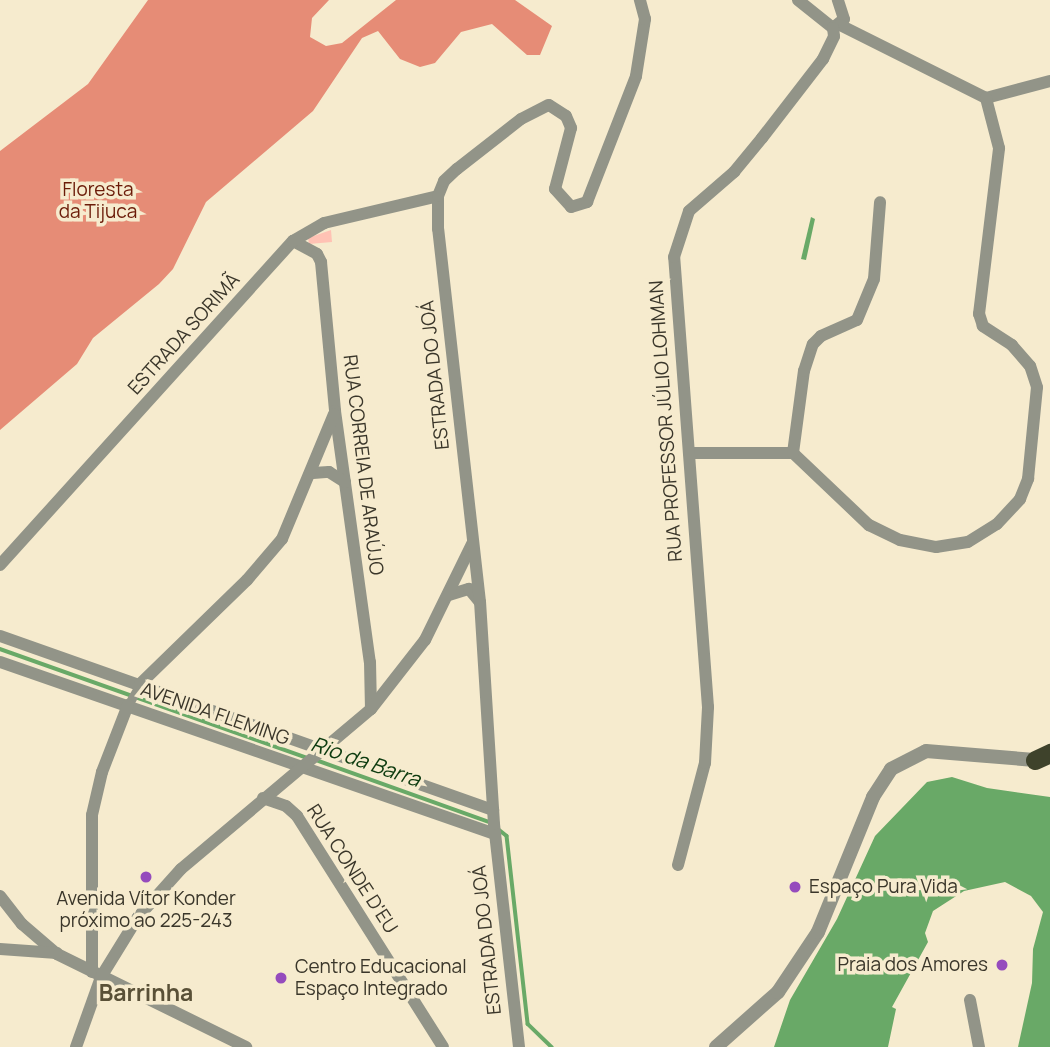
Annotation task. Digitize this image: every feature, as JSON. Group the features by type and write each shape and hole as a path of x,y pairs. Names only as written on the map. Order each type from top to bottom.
{"street":[{"path":"438,196 444,181 457,169 521,119 549,105 566,116 571,128 555,189 571,207 587,202 636,76 645,19 640,0"},
{"path":"798,0 836,27 986,97 1050,81"},
{"path":"836,27 844,10 838,0"},
{"name":"RUA PROFESSOR JÚLIO LOHMAN","path":"678,864 705,763 708,707 673,285 679,232 690,211 734,172 823,59 836,27"},
{"path":"689,453 793,453 869,525 900,540 936,547 968,542 997,524 1020,499 1028,479 1037,387 1030,366 1012,345 983,326 979,314 999,148 986,97"},
{"name":"ESTRADA SORIMÃ","path":"0,565 293,241 324,223 438,196"},
{"name":"ESTRADA DO JOÁ","path":"438,196 438,229 480,602 495,832 519,1047"},
{"path":"793,453 804,371 813,344 821,336 857,320 874,279 880,202"},
{"name":"RUA CORREIA DE ARAÚJO","path":"293,241 317,254 321,262 335,411 370,662 372,709"},
{"path":"76,1047 97,975 92,815 102,772 130,703 139,687 268,558 295,515 335,411"},
{"path":"313,473 329,472 345,482"},
{"path":"97,975 138,917 181,869 263,798 316,759 372,709 413,659 449,595 473,542"},
{"path":"449,595 469,589 480,602"},
{"name":"AVENIDA FLEMING","path":"0,636 139,687 495,832"},
{"name":"AVENIDA FLEMING","path":"0,662 494,812"},
{"path":"716,1047 778,992 818,932 873,797 891,769 926,751 1045,757"},
{"name":"RUA CONDE D'EU","path":"263,798 286,806 297,816 443,1047"},
{"path":"0,897 22,924 57,954 246,1047"},
{"path":"0,949 57,954"},
{"path":"970,1000 979,1047"}],"shaded area":[{"path":"811,217 815,219 806,260 801,259"},
{"path":"331,230 332,242 309,244 308,238"},
{"path":"952,777 987,788 1050,797 1050,1047 1018,1047 1032,983 1033,949 1043,912 1031,896 1005,882 964,891 933,911 925,933 928,942 892,1007 896,1009 888,1047 774,1047 790,1000 837,919 875,836 927,782"}],"green space":[{"name":"Floresta da Tijuca","path":"148,0 329,0 312,18 310,37 326,46 342,43 396,0 515,0 552,26 540,55 527,55 492,24 461,32 435,63 420,67 400,59 378,31 362,38 313,111 206,202 173,269 159,284 93,338 77,364 0,430 0,151 88,84"}],"waterway":[{"name":"Rio da Barra","path":"0,649 308,758"},
{"name":"Rio da Barra","path":"316,760 489,822"},
{"name":"Rio da Barra","path":"498,829 507,836 528,1024 552,1047"}],"place":[{"name":"Avenida Vítor Konder próximo ao 225-243","path":"146,877"},
{"name":"Espaço Pura Vida","path":"795,887"},
{"name":"Praia dos Amores","path":"1002,965"},
{"name":"Centro Educacional Espaço Integrado","path":"281,978"}],"district":[{"name":"Barrinha","path":"146,992"}]}
